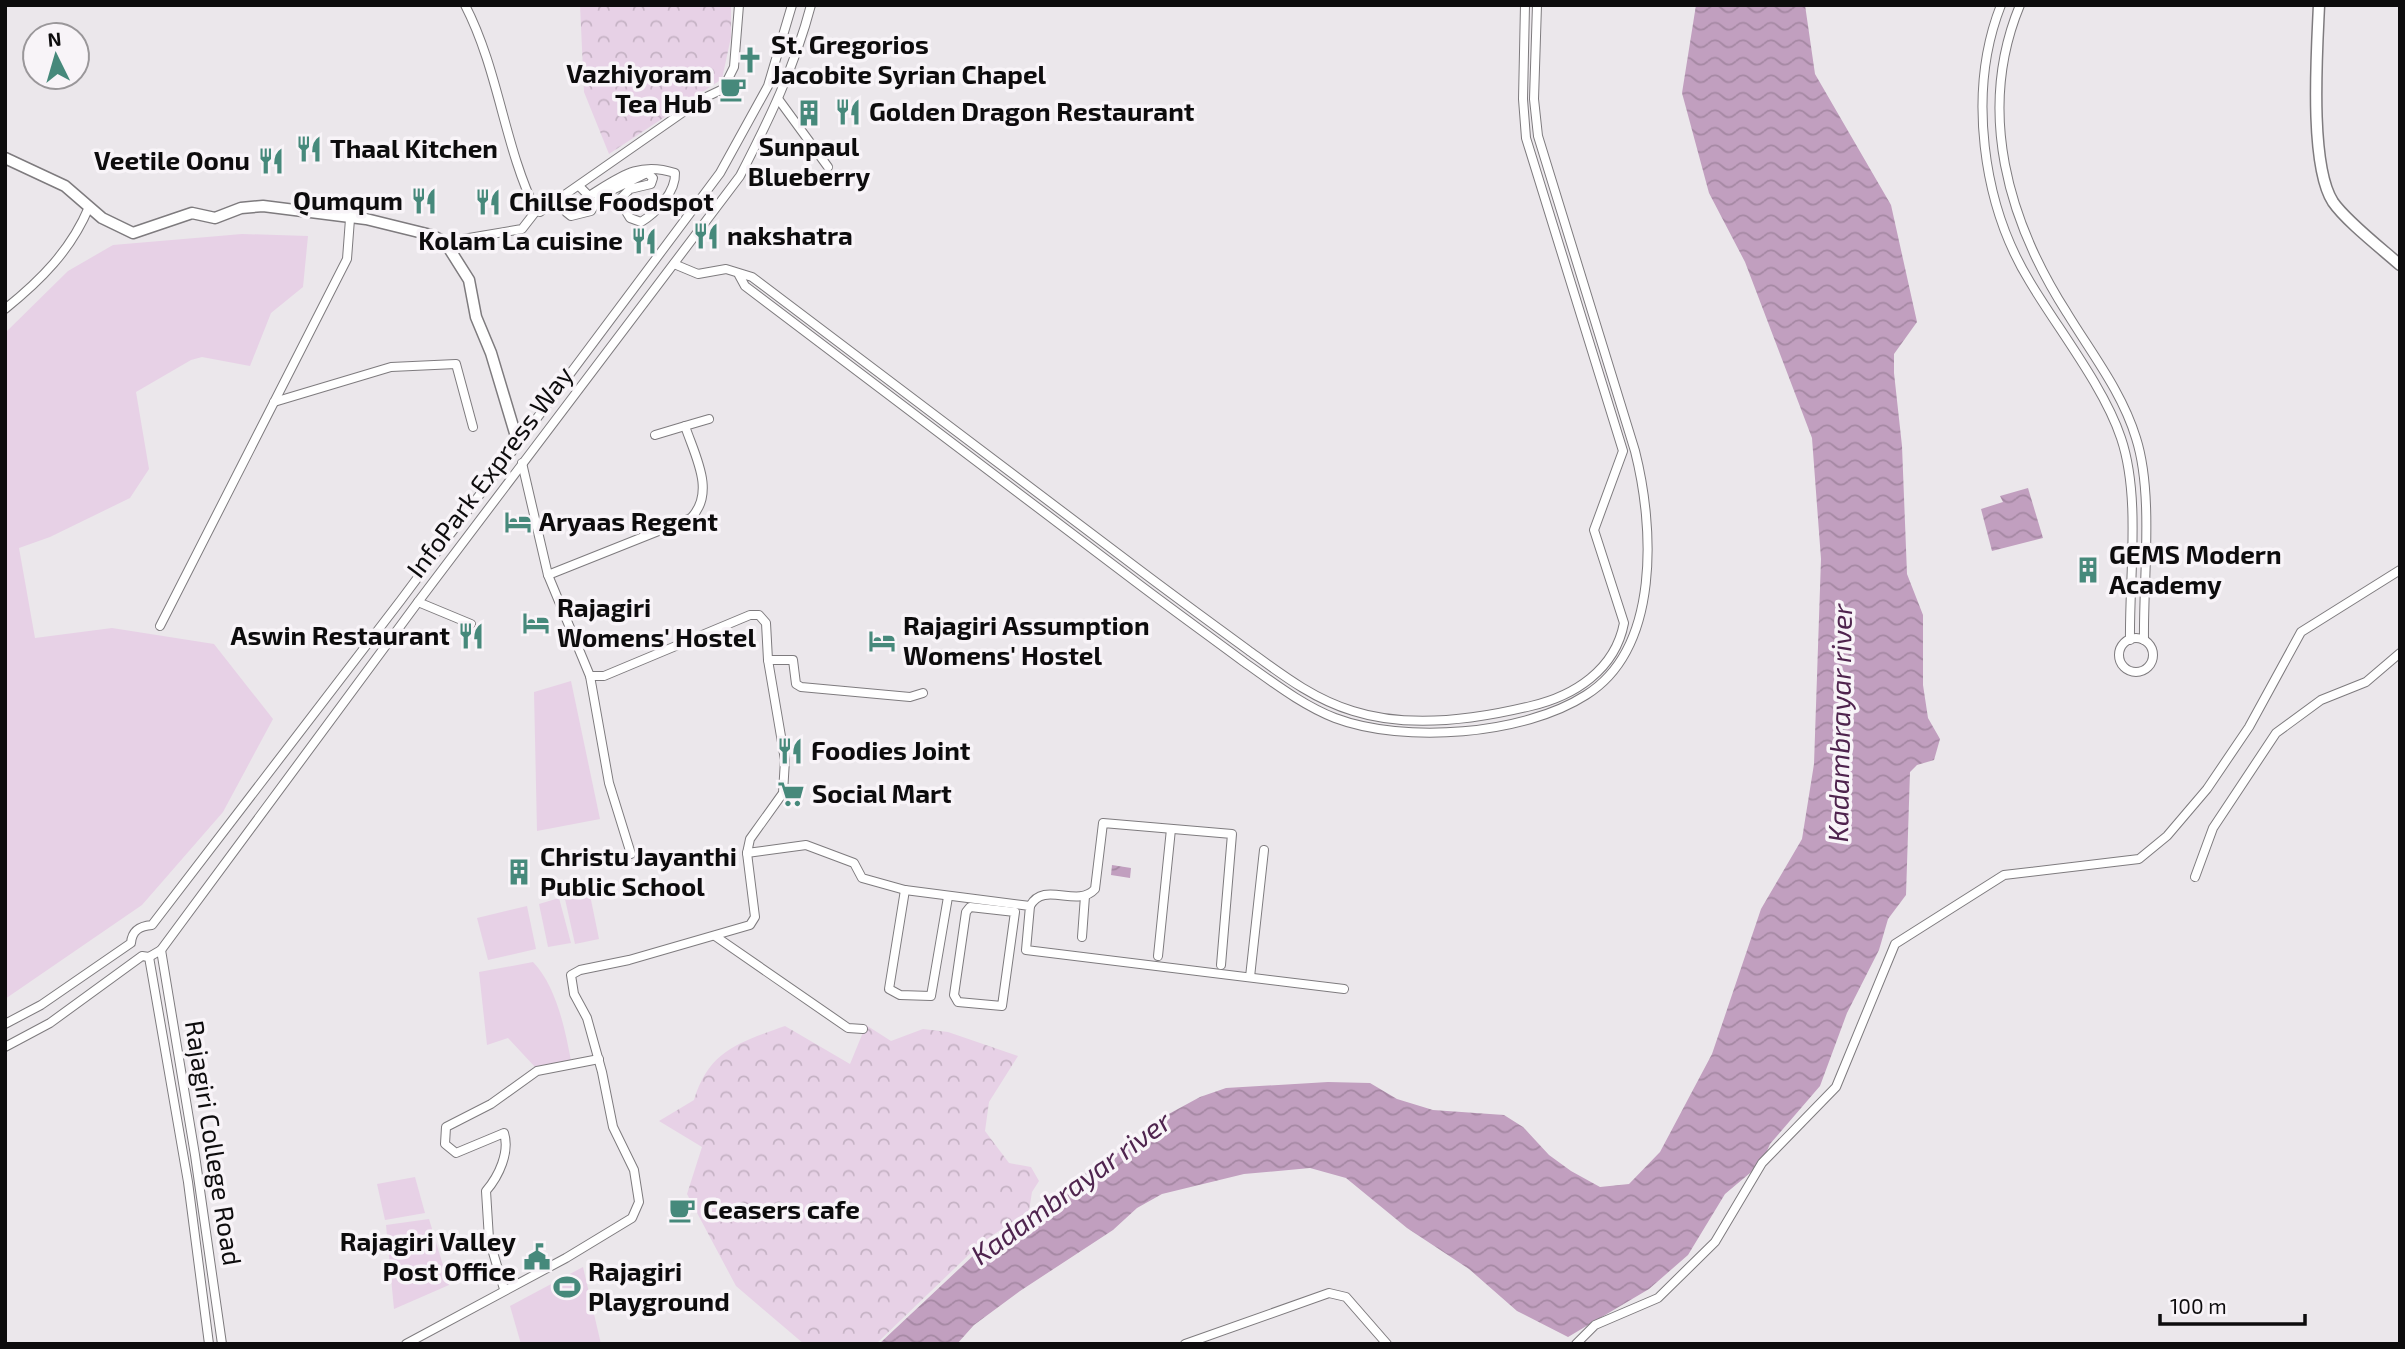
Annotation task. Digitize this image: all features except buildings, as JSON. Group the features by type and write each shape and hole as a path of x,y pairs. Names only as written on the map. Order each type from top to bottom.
{"street":[{"path":"466,5 489,59 521,181 536,211"},
{"path":"536,211 540,212 580,187 702,99 723,89 734,67 738,5"},
{"name":"InfoPark Express Way","path":"5,1024 41,1005 131,943 134,931 152,925 720,173 768,86 792,5"},
{"name":"InfoPark Express Way","path":"5,1047 50,1023 142,956 149,957 162,946 740,176 779,100 800,47 811,5"},
{"path":"674,264 698,274 718,269 752,277 1189,608 1310,693 1353,712 1397,720 1482,716 1552,700 1587,681 1604,667 1613,655 1623,631 1624,624 1594,530 1623,451 1526,138 1522,99 1525,5"},
{"path":"739,275 745,286 756,295 1182,617 1304,703 1350,723 1396,732 1484,727 1556,711 1594,691 1623,660 1641,606 1648,539 1646,503 1635,451 1538,135 1534,99 1537,5"},
{"path":"2001,5 1986,65 1981,106 1986,160 1995,195 2027,279 2109,410 2122,438 2128,466 2131,504 2130,639"},
{"path":"2021,5 2003,66 1998,104 2001,157 2009,191 2042,272 2123,402 2138,443 2145,506 2144,640"},
{"path":"2319,5 2318,132 2323,177 2333,203 2400,265"},
{"path":"779,100 828,167"},
{"path":"5,158 65,186 102,219 133,233 192,213 215,218 241,208 263,206 366,219 431,235 445,242 469,280 475,317 491,354 518,443"},
{"path":"646,167 675,173 675,180 654,214 640,222 630,218 619,200 630,189 651,184 653,178 647,173 600,195 591,211 571,216 566,212 589,196 636,169 646,167"},
{"path":"580,187 589,196"},
{"path":"1995,195 2009,191"},
{"path":"5,309 56,262 81,227 89,207"},
{"path":"445,242 522,229 536,211"},
{"path":"160,626 196,550 348,259 350,219"},
{"path":"274,402 391,367 456,364 473,427"},
{"path":"655,435 709,419"},
{"path":"548,575 677,525 699,509 705,495 685,426"},
{"path":"522,463 548,575 590,676 609,783 631,854"},
{"path":"1576,1344 1595,1325 1658,1298 1715,1242 1762,1163 1836,1087 1895,944 2004,875 2139,859 2167,836 2207,789 2249,727 2301,632 2400,570"},
{"path":"418,602 471,624"},
{"path":"406,1344 566,1258 632,1218 639,1202 634,1170 612,1127 599,1059 587,1018 574,995 571,975 580,970 743,930 754,922 747,853 750,839 783,793 785,760 768,660 766,623 760,614 750,615 604,676 590,676"},
{"path":"2130,639 2144,640 2151,647 2152,661 2146,668 2132,671 2124,667 2119,659 2122,645 2130,639"},
{"path":"2195,877 2213,828 2276,733 2321,700 2366,682 2400,653"},
{"path":"768,660 793,660 796,684 801,687 910,697 923,693"},
{"path":"1221,965 1232,834 1103,823 1095,889 1085,896 1045,893 1034,898 1030,906 1026,950 1344,989"},
{"path":"1158,956 1171,829"},
{"path":"747,853 806,845 855,863 862,878 905,890 1015,909"},
{"path":"1250,977 1264,850"},
{"path":"905,890 889,989 900,995 931,996 948,897"},
{"path":"1082,937 1085,896"},
{"path":"1015,909 1002,1006 958,1002 954,995 966,912 970,907 1015,909 1030,906"},
{"path":"152,925 161,933 162,946"},
{"path":"715,936 848,1028 863,1029"},
{"name":"Rajagiri College Road","path":"162,946 222,1344"},
{"name":"Rajagiri College Road","path":"149,957 188,1182 209,1344"},
{"path":"504,1289 489,1239 486,1191 497,1180 507,1144 504,1133 456,1153 446,1144 446,1127 491,1104 537,1071 599,1059"},
{"path":"1185,1344 1329,1293 1346,1297 1387,1344"}],"green space":[{"path":"580,5 731,5 731,37 722,79 609,154 584,92"},
{"path":"242,234 308,236 303,287 271,313 250,366 202,357 191,360 136,392 149,469 130,498 50,537 19,548 35,638 112,628 214,644 273,719 223,812 142,905 5,999 5,333 68,271 113,245"},
{"path":"571,681 600,819 537,831 534,692"},
{"path":"590,895 599,939 575,944 565,899"},
{"path":"559,898 571,943 548,947 539,904"},
{"path":"527,906 536,949 488,960 477,918"},
{"path":"533,962 554,995 571,1061 535,1067 508,1038 487,1045 479,972"},
{"path":"866,1025 891,1041 923,1029 948,1032 1018,1056 989,1102 985,1131 1009,1163 1031,1167 1039,1181 1032,1192 1029,1211 981,1243 876,1344 804,1344 736,1286 687,1194 702,1147 659,1121 694,1100 708,1070 728,1050 740,1043 785,1026 850,1064"},
{"path":"415,1177 425,1213 385,1220 377,1184"},
{"path":"429,1219 449,1285 394,1309 386,1225"},
{"name":"Rajagiri Playground","path":"583,1267 601,1344 521,1344 510,1306"}],"water":[{"name":"Kadambrayar river","path":"1696,5 1805,5 1815,74 1891,205 1917,322 1894,354 1894,373 1902,446 1907,574 1923,615 1923,685 1928,718 1940,739 1934,760 1917,765 1910,772 1906,895 1888,919 1879,950 1847,1013 1820,1086 1770,1144 1762,1163 1725,1194 1688,1255 1649,1289 1568,1337 1517,1311 1469,1269 1407,1228 1346,1178 1310,1168 1244,1174 1162,1194 1137,1208 1113,1230 1020,1291 974,1325 957,1344 879,1344 991,1239 1048,1207 1066,1186 1121,1151 1165,1116 1200,1097 1226,1088 1328,1082 1370,1083 1397,1099 1433,1110 1504,1115 1523,1127 1549,1155 1600,1187 1629,1184 1660,1152 1712,1054 1761,909 1802,839 1814,764 1821,559 1812,438 1745,262 1709,193 1682,93"},
{"path":"2028,488 2043,538 1992,551 1981,509 2003,502 2000,496"},
{"path":"1112,865 1131,868 1130,878 1111,875"}],"place":[{"name":"St. Gregorios Jacobite Syrian Chapel","path":"750,60"},
{"name":"Vazhiyoram Tea Hub","path":"733,89"},
{"name":"Golden Dragon Restaurant","path":"848,112"},
{"name":"Sunpaul Blueberry","path":"809,113"},
{"name":"Thaal Kitchen","path":"309,149"},
{"name":"Veetile Oonu","path":"271,161"},
{"name":"Qumqum","path":"424,201"},
{"name":"Chillse Foodspot","path":"488,202"},
{"name":"nakshatra","path":"706,236"},
{"name":"Kolam La cuisine","path":"644,241"},
{"name":"Aryaas Regent","path":"518,522"},
{"name":"GEMS Modern Academy","path":"2088,570"},
{"name":"Rajagiri Womens' Hostel","path":"536,623"},
{"name":"Aswin Restaurant","path":"471,636"},
{"name":"Rajagiri Assumption Womens' Hostel","path":"882,641"},
{"name":"Foodies Joint","path":"790,751"},
{"name":"Social Mart","path":"791,794"},
{"name":"Christu Jayanthi Public School","path":"519,872"},
{"name":"Ceasers cafe","path":"682,1210"},
{"name":"Rajagiri Valley Post Office","path":"537,1257"},
{"name":"Rajagiri Playground","path":"567,1287"}]}
